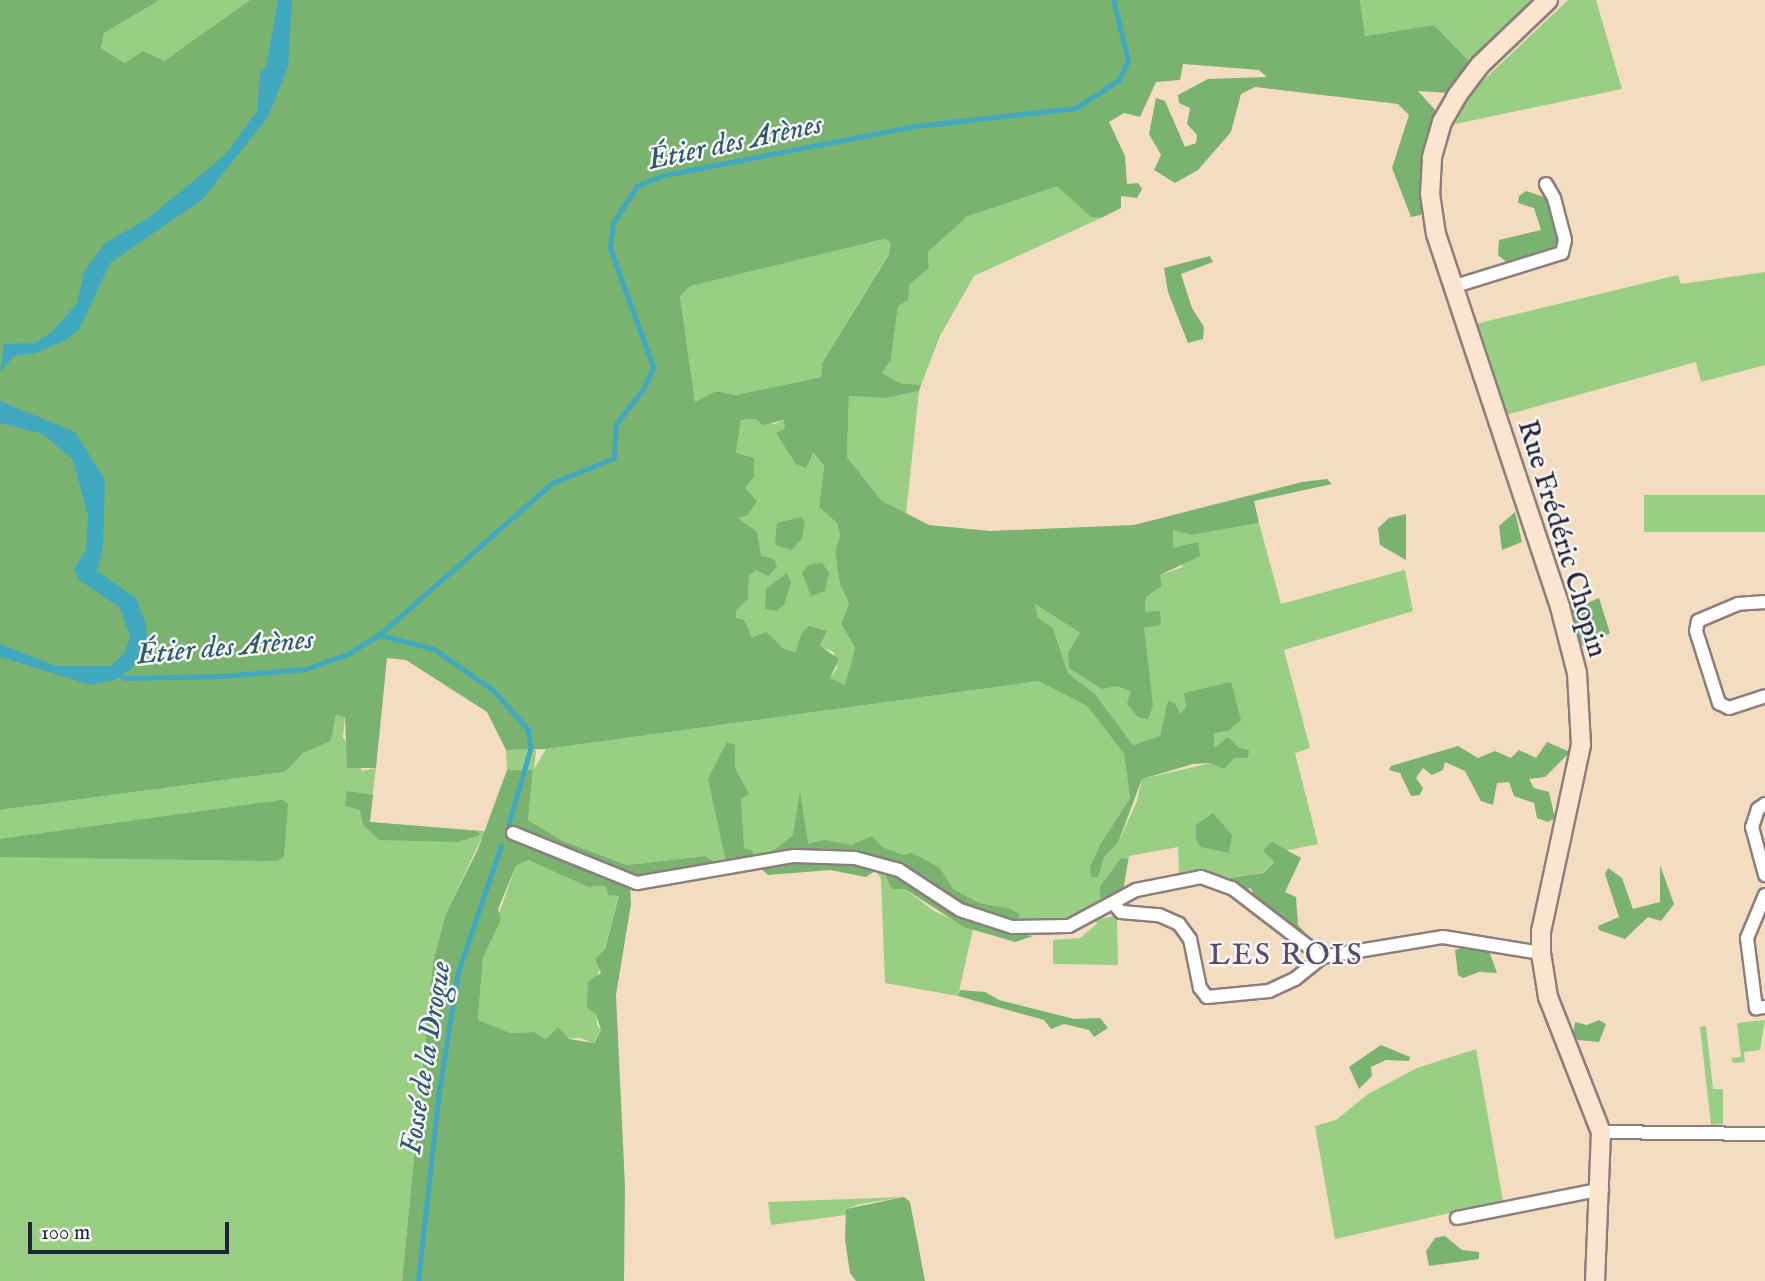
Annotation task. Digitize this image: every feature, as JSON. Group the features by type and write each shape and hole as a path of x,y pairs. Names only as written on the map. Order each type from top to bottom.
{"street":[{"name":"Rue Frédéric Chopin","path":"1548,0 1480,65 1442,122 1432,158 1430,194 1436,234 1452,287 1560,607 1577,673 1581,745 1541,930 1541,953 1548,997 1601,1132"},
{"path":"1452,287 1562,253 1565,240 1554,198 1546,184"},
{"path":"1765,602 1738,604 1698,621 1696,631 1719,703 1728,708 1765,696"},
{"path":"1765,804 1758,809 1752,827 1765,875"},
{"path":"513,833 637,883 794,856 824,855 881,863 917,880 960,911 1012,927 1069,926 1158,883 1201,877 1216,880 1322,957"},
{"path":"1765,895 1747,938 1756,1008 1765,1007"},
{"path":"1113,903 1121,912 1159,915 1179,924 1190,939 1200,988 1207,997 1269,990 1295,979 1322,957 1443,937 1541,953"},
{"path":"1595,1281 1602,1189 1601,1132 1765,1134"},
{"path":"1457,1218 1602,1189"}],"green space":[{"path":"0,0 160,0 104,33 101,48 125,63 143,51 164,61 250,0 1360,0 1365,36 1434,25 1471,63 1447,93 1418,91 1437,112 1421,171 1421,215 1411,217 1392,168 1409,115 1398,104 1255,87 1241,94 1231,132 1198,170 1175,183 1154,170 1161,155 1149,134 1156,98 1165,101 1185,147 1196,143 1197,135 1187,124 1190,108 1179,103 1178,95 1208,79 1267,77 1259,70 1183,64 1180,80 1156,82 1140,117 1124,113 1109,122 1125,156 1127,184 1138,183 1142,189 1137,198 1121,196 1121,208 1101,218 1091,217 1057,186 968,216 928,252 929,268 909,285 908,300 898,306 891,360 882,373 900,383 921,385 919,391 886,398 849,396 847,457 882,501 929,525 990,531 1134,525 1302,482 1327,479 1332,484 1254,501 1259,523 1193,535 1173,530 1173,548 1198,542 1200,556 1160,575 1162,586 1146,597 1145,612 1160,611 1161,625 1144,628 1153,705 1148,719 1138,717 1127,704 1131,691 1117,686 1102,689 1069,668 1068,652 1080,633 1035,604 1038,618 1053,628 1068,673 1095,694 1133,745 1160,736 1168,701 1175,703 1180,714 1186,707 1184,693 1231,682 1241,720 1228,731 1214,733 1214,748 1228,737 1239,748 1249,750 1248,758 1234,758 1224,769 1211,763 1193,764 1142,779 1118,843 1104,857 1098,877 1091,877 1090,867 1101,843 1130,798 1124,754 1087,706 1039,681 546,749 506,750 487,712 406,660 387,658 376,768 347,768 345,717 336,715 331,741 303,753 285,772 0,810","holes":["884,239 890,242 889,254 822,363 821,377 736,395 716,391 695,402 680,296 690,286","756,419 763,425 784,420 785,428 776,433 796,464 806,468 813,453 824,466 819,507 837,523 840,536 835,551 840,585 849,603 841,624 855,648 845,685 830,678 839,659 820,646 827,631 809,626 801,634 796,652 784,649 766,632 752,638 744,620 736,618 736,611 748,599 749,575 756,570 768,576 777,567 774,559 761,556 757,532 738,518 748,515 757,501 745,488 754,477 754,458 736,453 741,420"]},
{"path":"160,0 250,0 164,61 125,63 101,48 104,33"},
{"path":"1360,0 1534,0 1471,63 1434,25 1365,36"},
{"path":"1568,0 1596,0 1622,89 1455,124 1472,91"},
{"path":"1057,185 1091,217 1101,218 974,276 940,336 921,385 900,383 882,373 891,360 898,306 909,285 929,268 928,252 968,216"},
{"path":"1526,191 1544,197 1551,207 1558,241 1552,252 1510,265 1498,255 1499,240 1541,230 1534,208 1518,203 1519,196"},
{"path":"884,239 890,242 889,253 822,363 821,377 736,395 716,391 695,402 680,296 690,285"},
{"path":"1210,256 1213,262 1181,274 1192,308 1204,327 1203,339 1188,343 1168,292 1164,268"},
{"path":"1765,272 1765,365 1701,382 1696,362 1506,415 1476,324 1678,275 1681,284"},
{"path":"919,391 906,514 882,501 847,457 849,396 886,398"},
{"path":"756,419 774,424 785,420 785,428 776,433 812,453 824,466 819,507 837,523 840,536 835,551 840,585 849,603 841,624 855,648 845,686 830,678 837,668 834,652 820,647 827,631 801,634 797,652 784,649 766,633 752,638 736,618 736,611 748,599 749,575 760,556 737,517 745,488 736,453 741,420"},
{"path":"1644,495 1765,495 1765,532 1644,532"},
{"path":"1515,512 1522,542 1502,550 1499,526"},
{"path":"1406,514 1406,560 1380,545 1378,528 1389,518"},
{"path":"801,517 805,522 802,538 792,550 775,545 777,523"},
{"path":"1259,523 1281,604 1405,570 1413,611 1284,650 1310,748 1295,753 1318,844 1284,851 1262,873 1222,879 1200,870 1179,874 1178,847 1129,856 1123,891 1079,918 1041,923 994,918 963,906 924,876 889,859 833,850 773,853 718,864 705,856 627,865 563,841 528,820 533,771 507,770 506,750 536,750 534,769 546,749 1040,681 1087,706 1124,754 1130,798 1101,843 1104,857 1118,843 1137,801 1142,779 1211,763 1214,733 1186,707 1180,715 1168,714 1160,736 1133,745 1095,694 1068,673 1053,628 1038,619 1035,604 1080,633 1068,652 1131,691 1138,717 1144,628 1161,624 1145,612 1146,597 1162,586 1160,575 1183,567 1172,548 1173,529 1194,535"},
{"path":"822,563 829,573 825,591 811,596 802,573 808,565"},
{"path":"787,573 791,582 784,605 777,611 765,609 766,589"},
{"path":"1599,598 1610,633 1587,647 1580,644 1571,610"},
{"path":"336,715 345,717 343,737 362,771 376,768 369,822 485,831 446,913 433,962 402,1281 0,1281 0,810 285,772 302,753 331,741"},
{"path":"727,742 735,745 735,768 749,794 741,799 744,848 753,851 752,858 726,862 708,779"},
{"path":"1547,742 1570,752 1545,777 1529,779 1534,788 1549,792 1555,818 1548,822 1537,818 1534,803 1514,796 1509,782 1497,783 1493,805 1481,801 1465,771 1445,762 1443,770 1432,775 1423,768 1416,778 1423,788 1420,795 1411,796 1400,773 1389,770 1391,766 1458,746 1478,758 1495,751 1511,758 1519,750 1536,758"},
{"path":"507,770 533,770 528,820 563,841 627,865 705,856 718,864 630,885 631,904 616,995 625,1187 624,1281 402,1281 433,962 446,913 478,849","holes":["528,860 588,887 606,886 608,895 619,896 605,949 595,959 601,973 588,982 587,1008 596,1014 601,1030 594,1043 569,1039 558,1027 546,1039 534,1032 510,1033 478,1020 483,957 501,920 498,909 516,866"]},
{"path":"347,791 373,795 370,822 477,831 480,835 458,842 379,840 363,825 360,810 345,806"},
{"path":"800,791 808,844 824,840 852,845 872,836 882,847 903,855 912,853 940,868 953,889 979,903 1011,909 1020,915 1018,920 994,918 963,906 924,876 889,859 833,850 768,855 793,835"},
{"path":"282,800 288,804 284,857 277,861 0,857 0,839"},
{"path":"1213,813 1232,835 1229,853 1200,847 1196,839 1196,825"},
{"path":"1272,842 1301,858 1285,892 1296,897 1298,925 1311,939 1307,941 1255,899 1251,888 1242,890 1228,884 1230,878 1263,873 1274,862 1263,850"},
{"path":"1121,858 1128,859 1123,891 1107,901 1100,898 1100,887"},
{"path":"528,860 588,887 606,886 619,896 596,981 597,1025 601,1030 593,1043 581,1038 546,1039 534,1032 510,1033 478,1021 483,957 516,866"},
{"path":"794,860 872,864 875,871 866,877 830,870 768,875 761,869 766,864"},
{"path":"872,864 891,871 905,889 934,911 973,929 958,996 885,983 881,879"},
{"path":"1660,865 1674,904 1661,921 1648,917 1625,939 1599,930 1598,926 1619,917 1605,874 1608,868 1622,878 1633,909 1660,902"},
{"path":"891,871 969,919 1000,931 1033,936 1015,942 964,927 905,889 892,889 885,874"},
{"path":"1113,916 1117,919 1118,965 1053,964 1053,940 1080,938 1098,923 1092,921"},
{"path":"1468,946 1489,951 1497,973 1479,972 1463,978 1458,975 1455,950"},
{"path":"960,990 985,992 999,1000 1074,1019 1100,1018 1108,1028 1094,1037 1089,1030 1064,1024 1051,1029 1044,1020 958,996"},
{"path":"1599,1020 1606,1024 1599,1042 1578,1040 1573,1034 1575,1022 1587,1025"},
{"path":"1765,1020 1760,1050 1744,1052 1745,1062 1733,1063 1731,1058 1741,1057 1737,1023"},
{"path":"1706,1026 1713,1089 1723,1089 1723,1124 1711,1125 1700,1027"},
{"path":"1381,1045 1410,1057 1409,1061 1386,1060 1371,1067 1372,1076 1359,1089 1349,1067"},
{"path":"1476,1049 1503,1201 1335,1239 1315,1126 1336,1120 1368,1094 1417,1068"},
{"path":"904,1197 860,1204 846,1209 846,1215 771,1225 768,1202"},
{"path":"904,1197 910,1202 925,1281 856,1281 850,1273 845,1240 846,1209"},
{"path":"1445,1236 1462,1250 1479,1252 1479,1259 1429,1266 1426,1251 1435,1238"}],"water":[{"path":"278,0 292,0 288,67 268,117 202,200 110,263 80,328 66,340 36,353 14,356 0,372 4,344 35,343 53,331 77,303 84,272 105,243 147,219 225,155 257,111 260,72 266,67"},
{"path":"0,401 75,432 105,480 103,548 97,571 136,598 146,624 148,647 130,670 114,680 91,685 0,657 0,644 56,666 111,666 124,654 130,637 120,608 79,580 74,569 86,550 88,516 73,460 43,434 0,423"}],"waterway":[{"name":"Étier des Arènes","path":"115,674 126,678 222,676 306,669 348,654 379,635 552,483 614,458 616,424 644,388 653,367 610,248 613,223 637,186 660,176 916,126 1076,108 1119,80 1128,61 1113,0"},
{"name":"Fossé de la Drogue","path":"380,635 434,649 492,689 528,729 531,748 509,824"},
{"name":"Fossé de la Drogue","path":"418,1281 439,1091 458,972 501,846"}],"district":[{"name":"LES ROIS","path":"1286,956"}]}
